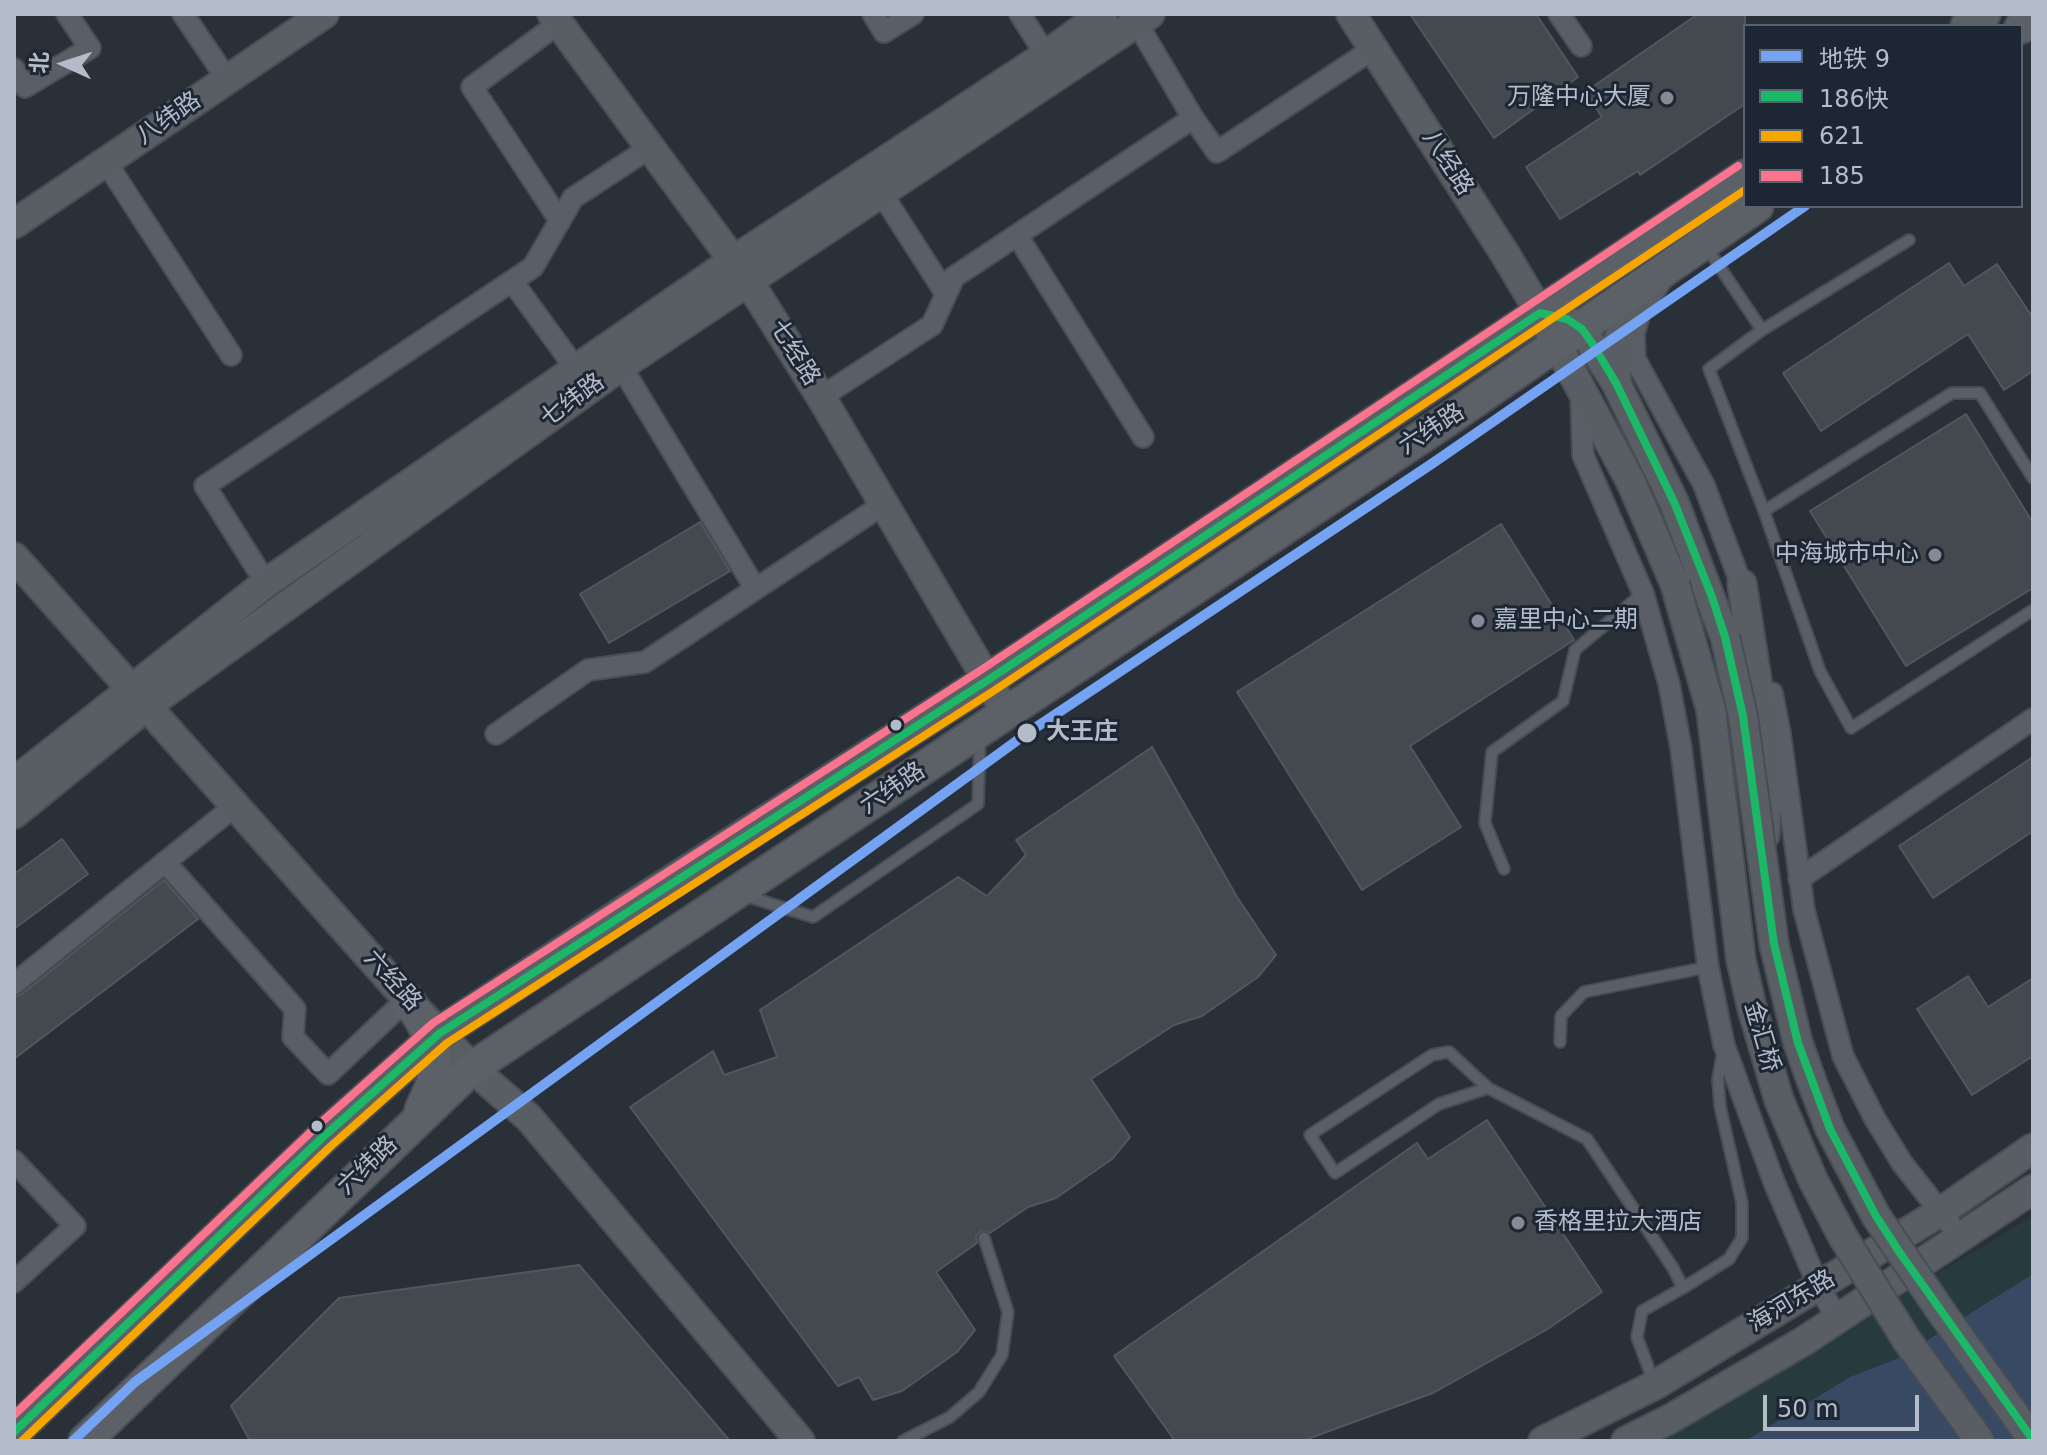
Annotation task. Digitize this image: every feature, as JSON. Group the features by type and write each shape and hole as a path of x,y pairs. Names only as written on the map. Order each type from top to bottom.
{"main road":[{"name":"六纬路","path":"14,1432 323,1137 436,1037 637,904 988,680 1743,177"},
{"name":"六纬路","path":"85,1441 472,1068 1570,338 1638,286 1754,208"},
{"path":"407,999 436,1037 435,1073 416,1120"}],"street":[{"path":"14,69 25,87 90,48 67,14"},
{"path":"183,14 227,79"},
{"name":"八纬路","path":"14,224 324,14"},
{"path":"873,14 884,32 913,14"},
{"path":"1020,14 1046,55"},
{"name":"七纬路","path":"14,814 146,708 621,366 742,271 1103,14"},
{"name":"八经路","path":"1351,14 1540,313"},
{"path":"1559,14 1581,46"},
{"path":"556,18 472,87 560,221"},
{"name":"七经路","path":"556,18 742,271 821,397 1006,712"},
{"path":"1144,19 1193,118 1217,152 1373,49"},
{"name":"七纬路","path":"14,782 100,713 146,708 266,583 576,369 742,271 882,194 1144,19"},
{"path":"821,397 932,325 954,277 1193,118"},
{"path":"266,583 205,486 533,267 573,198 651,147"},
{"path":"106,162 231,355"},
{"path":"882,194 946,294"},
{"path":"1017,235 1143,437"},
{"path":"1674,262 1640,312 1634,334 1635,359 1704,485 1761,642 1780,733 1804,910 1843,1056 1902,1163 1961,1238"},
{"path":"512,281 576,369"},
{"path":"1616,383 1618,341 1638,286"},
{"path":"1540,313 1567,319 1581,387 1583,455 1643,593 1669,684 1679,735 1708,967 1724,1045 1765,1157 1818,1285 1838,1320"},
{"path":"1570,338 1616,383 1736,633"},
{"path":"621,366 755,588"},
{"name":"金汇桥","path":"1581,387 1631,482 1675,584 1711,710 1741,960 1779,1100 1813,1180 1849,1247 1906,1339 1980,1441"},
{"path":"496,734 588,670 645,662 884,504"},
{"name":"六经路","path":"14,557 407,999"},
{"path":"1736,633 1742,584"},
{"name":"金汇桥","path":"1736,633 1743,716 1774,944 1798,1043 1830,1129 1876,1216 2033,1440"},
{"path":"1799,879 2033,719"},
{"path":"14,984 236,805"},
{"path":"165,862 295,1009 293,1037 328,1074 407,999"},
{"name":"六经路","path":"436,1037 529,1118 800,1441"},
{"name":"海河东路","path":"1543,1441 1655,1385 1942,1211 2033,1148"},
{"path":"14,1161 75,1226 14,1282"},
{"name":"海河东路","path":"1626,1441 1684,1411 1838,1320 2033,1189"}],"lane":[{"path":"1909,240 1762,330 1709,369 1764,511 1820,671 1851,728 2033,610"},
{"path":"1703,243 1762,330"},
{"path":"1764,511 1952,393 1980,393 2033,478"},
{"path":"1504,869 1485,823 1492,752 1563,701 1575,650 1643,593"},
{"path":"737,894 813,917 978,804 980,730"},
{"path":"1560,1042 1561,1016 1584,992 1708,967"},
{"path":"1655,1385 1637,1337 1642,1311 1729,1259 1742,1238 1742,1203 1720,1106 1718,1079 1724,1045"},
{"path":"1488,1088 1439,1104 1335,1173 1310,1135 1432,1055 1449,1052 1488,1088 1587,1139 1673,1268 1683,1288"},
{"path":"903,1441 950,1417 979,1392 1002,1355 1008,1312 984,1238"}],"green space":[{"path":"2033,1216 2033,1441 1659,1441"}],"water":[{"path":"2033,1274 2033,1441 1745,1441 1850,1377 1899,1358"}],"building":[{"path":"1410,14 1536,14 1578,77 1494,138"},
{"name":"万隆中心大厦","path":"1698,14 1745,14 1743,105 1640,175 1638,171 1560,219 1526,167 1602,117 1585,92"},
{"path":"1949,263 1964,286 1997,264 2033,318 2033,371 2004,390 1968,334 1821,431 1783,373"},
{"name":"中海城市中心","path":"1966,414 2033,523 2033,588 1906,666 1810,511"},
{"path":"700,522 730,571 609,643 580,594"},
{"path":"1501,524 1574,640 1410,746 1461,827 1362,890 1237,692"},
{"path":"1152,747 1237,897 1276,955 1258,977 1202,1016 1174,1025 1091,1079 1130,1137 1112,1159 1056,1198 1028,1207 990,1233 981,1231 976,1236 977,1243 936,1272 975,1330 957,1352 902,1391 873,1400 859,1377 838,1386 630,1107 713,1051 724,1075 777,1057 760,1010 958,877 987,896 1026,855 1016,840"},
{"path":"2033,757 2033,831 1933,898 1899,846"},
{"path":"62,839 88,874 14,929 14,874"},
{"path":"164,880 198,919 14,1059 14,997 22,994"},
{"path":"1968,976 1988,1007 2033,978 2033,1056 1972,1095 1917,1009"},
{"path":"1487,1120 1602,1292 1546,1330 1433,1393 1302,1441 1175,1441 1114,1356 1417,1143 1428,1159"},
{"path":"579,1265 730,1441 250,1441 231,1406 339,1298"}],"metro line":[{"name":"9","path":"73,1441 135,1382 1026,734 1433,463 1802,208"}],"transit line":[{"name":"185","path":"14,1415 315,1128 433,1023 981,670 1738,166"},
{"name":"621","path":"22,1441 331,1146 447,1043 995,690 1743,191"},
{"name":"186快","path":"14,1432 323,1137 440,1033 988,680 1540,313 1567,319 1582,329 1592,343 1616,383 1674,502 1712,597 1725,637 1743,716 1774,944 1798,1043 1830,1129 1876,1216 1900,1253 2033,1440"}],"place":[{"name":"万隆中心大厦","path":"1667,98"},
{"name":"中海城市中心","path":"1935,555"},
{"name":"嘉里中心二期","path":"1478,621"},
{"name":"大王庄","path":"1027,733"},
{"name":"香格里拉大酒店","path":"1518,1223"}]}
